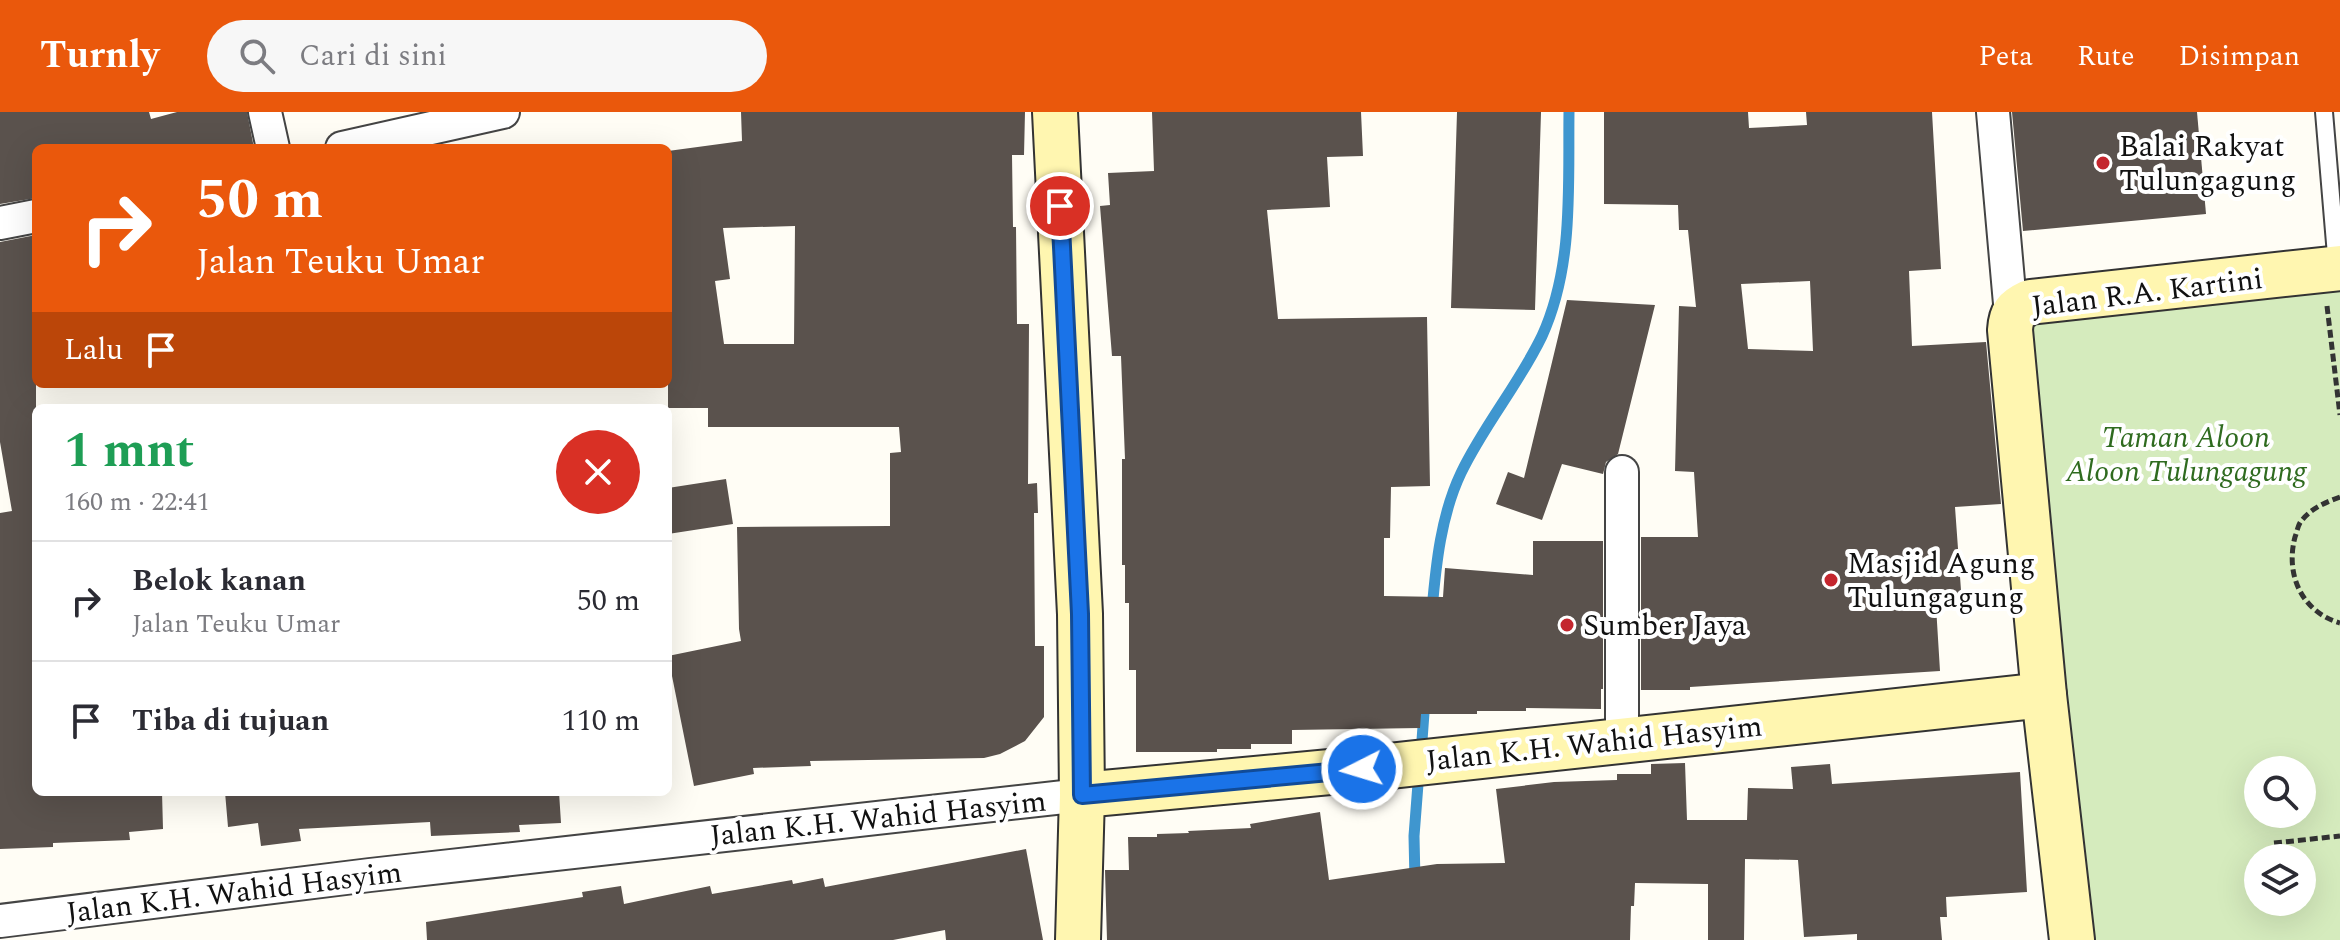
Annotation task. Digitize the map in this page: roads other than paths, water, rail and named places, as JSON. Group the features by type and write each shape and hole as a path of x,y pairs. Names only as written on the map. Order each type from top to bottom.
{"street":[{"path":"265,112 272,144"},
{"path":"360,144 503,112"},
{"path":"1055,112 1079,598 1082,795 1078,940"},
{"path":"1993,112 2011,315"},
{"path":"0,223 32,217"},
{"name":"Jalan R.A. Kartini","path":"2072,940 2044,695 2011,315 2030,302 2333,269"},
{"path":"1622,472 1622,740"},
{"name":"Jalan K.H. Wahid Hasyim","path":"0,921 370,875 1082,795 1362,769 2044,695"}],"lane":[{"path":"2324,112 2333,269"}],"waterway":[{"path":"1432,610 1440,540 1454,489 1480,438 1533,354 1560,282 1567,226 1569,112"},
{"path":"1421,754 1425,699"},
{"path":"1415,881 1414,836 1419,771"}],"place":[{"name":"Balai Rakyat Tulungagung","path":"2103,163"},
{"name":"Masjid Agung Tulungagung","path":"1831,580"},
{"name":"Sumber Jaya","path":"1567,625"}],"park label":[{"name":"Taman Aloon Aloon Tulungagung","path":"2186,454"}]}
